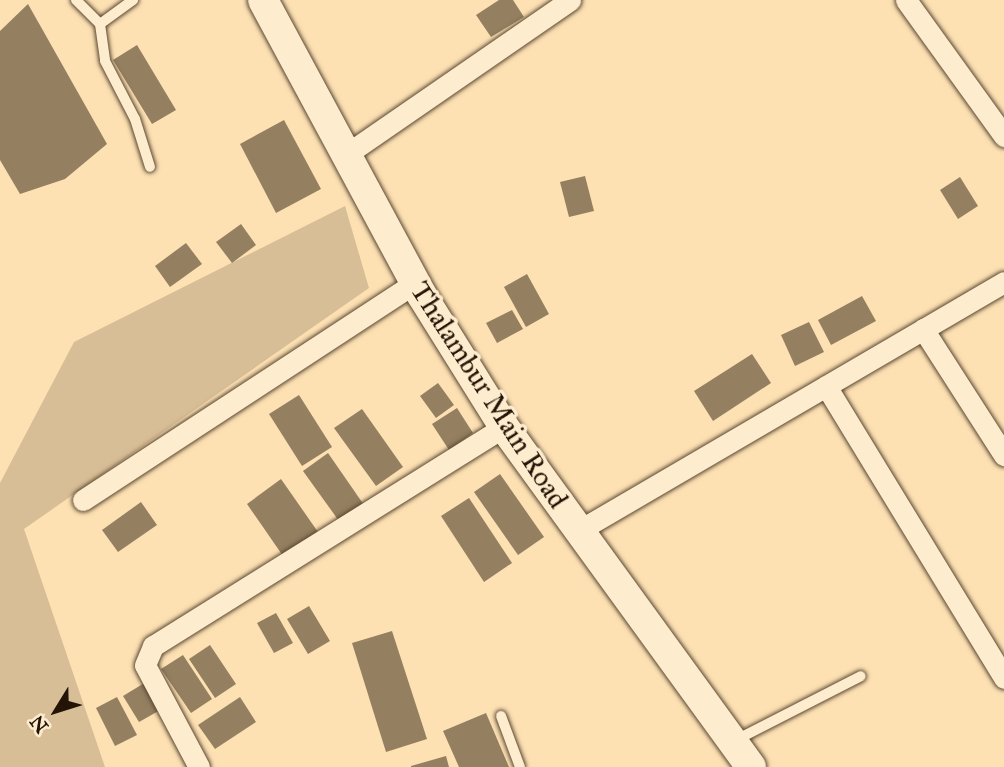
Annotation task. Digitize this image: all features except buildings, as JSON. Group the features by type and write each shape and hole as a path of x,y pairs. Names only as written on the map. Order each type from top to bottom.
{"street":[{"name":"Thalambur Main Road","path":"263,0 415,283 503,427 751,767"},
{"path":"347,154 570,0"},
{"path":"906,0 1004,136"},
{"path":"578,531 1004,282"},
{"path":"83,500 415,283"},
{"path":"923,329 1004,456"},
{"path":"826,386 1004,678"},
{"path":"199,767 145,665 153,646 503,427"}],"lane":[{"path":"76,0 100,24 105,61 135,119 150,167"},
{"path":"100,24 133,0"},
{"path":"733,742 861,676"},
{"path":"501,716 520,767"}],"shaded area":[{"path":"345,206 369,288 24,529 105,767 0,767 0,483 74,342"}]}
